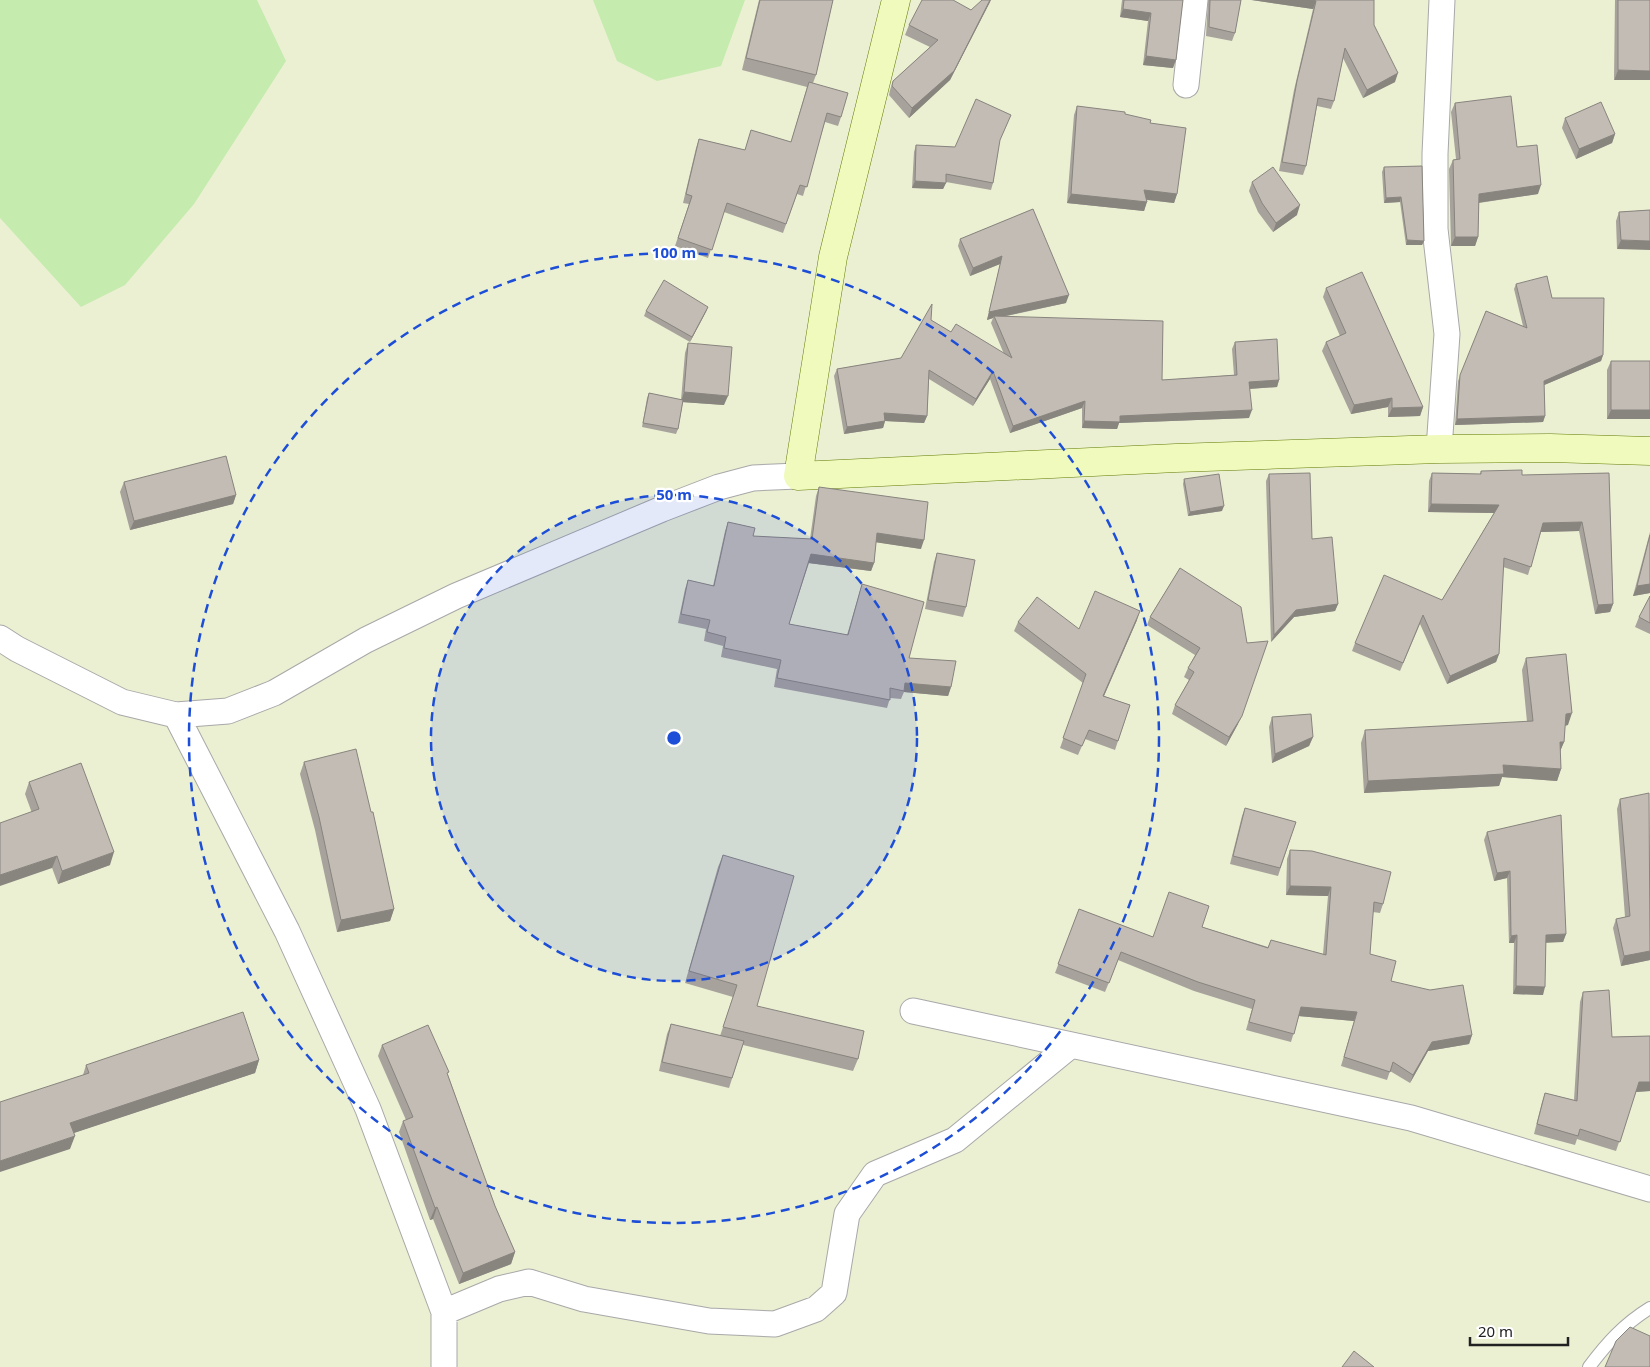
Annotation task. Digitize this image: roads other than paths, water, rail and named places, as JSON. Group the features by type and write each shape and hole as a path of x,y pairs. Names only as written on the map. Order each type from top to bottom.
{"street":[{"path":"798,476 833,257 896,0"},
{"path":"1186,85 1195,0"},
{"path":"1439,449 1447,334 1435,229 1435,154 1442,0"},
{"path":"0,638 17,649 122,702 176,715 228,711 274,693 366,640 456,596 702,494 753,478 1156,459 1439,449 1550,448 1650,451"},
{"path":"176,715 287,931 368,1109 444,1312 444,1367"},
{"path":"913,1011 1411,1118 1650,1189"},
{"path":"444,1312 499,1289 529,1282 584,1299 709,1321 774,1324 816,1309 834,1293 847,1214 875,1174 955,1140 1071,1045"}],"lane":[{"path":"1589,1367 1608,1342 1632,1319 1650,1308"}]}
